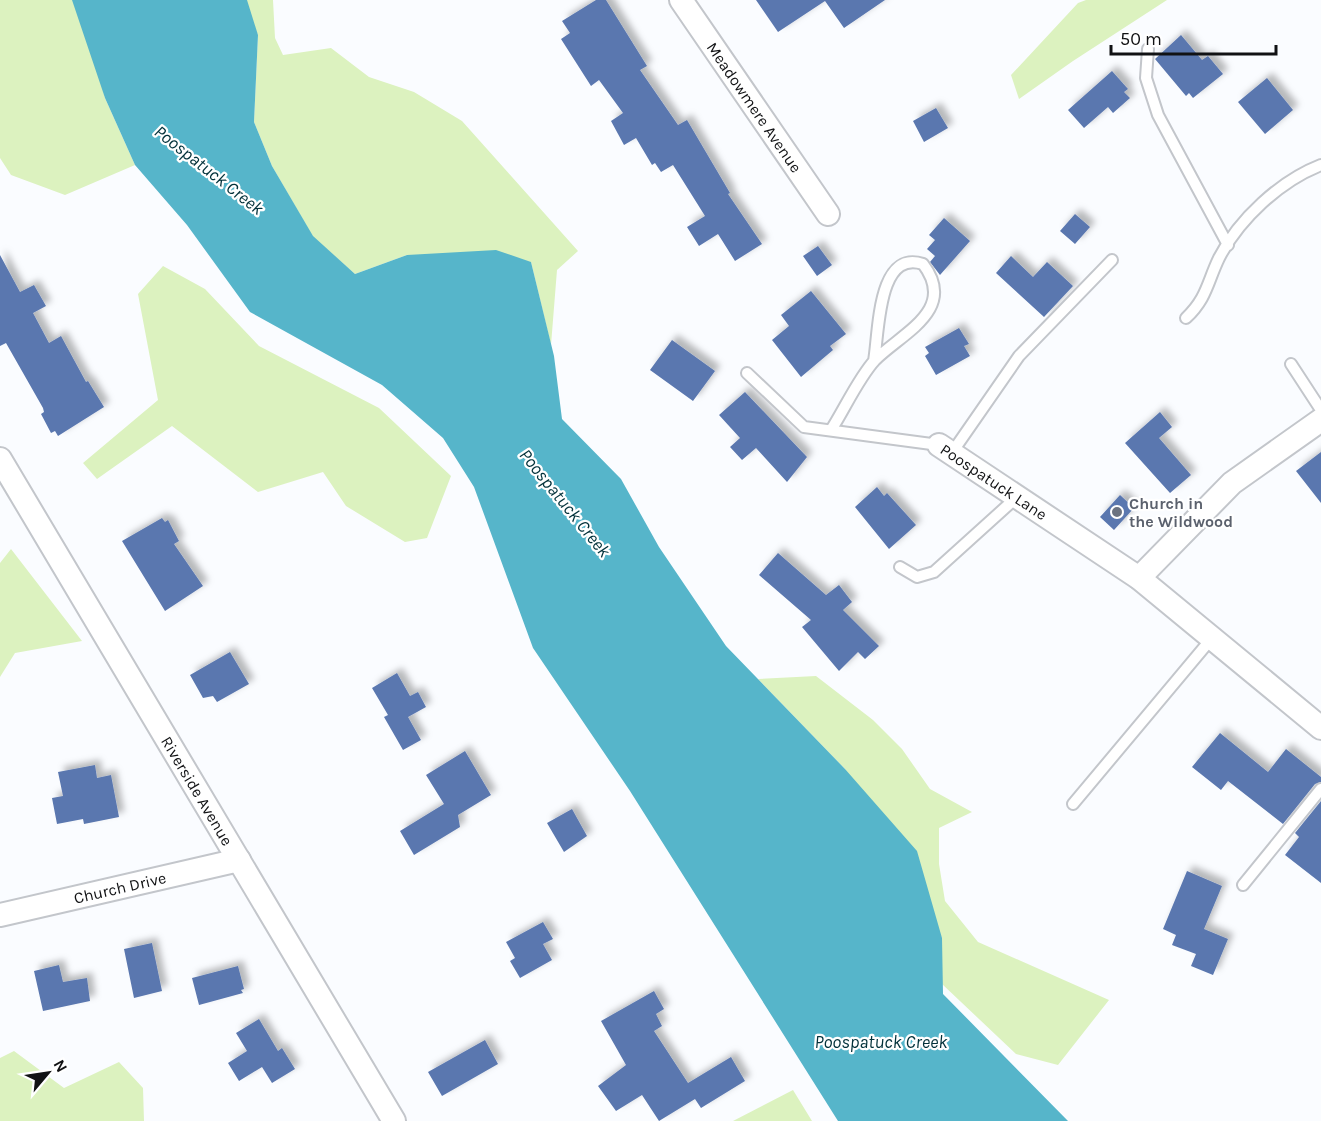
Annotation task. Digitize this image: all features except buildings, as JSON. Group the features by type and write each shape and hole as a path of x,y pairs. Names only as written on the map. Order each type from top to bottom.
{"street":[{"name":"Meadowmere Avenue","path":"681,0 828,214"},
{"path":"1139,578 1232,483 1321,420"},
{"name":"Poospatuck Lane","path":"945,449 1139,578 1321,728"},
{"name":"Riverside Avenue","path":"0,459 394,1121"},
{"name":"Church Drive","path":"0,915 239,860"}],"lane":[{"path":"1148,49 1146,78 1158,116 1228,245"},
{"path":"1186,318 1201,303 1220,258 1243,222 1290,181 1321,165"},
{"path":"945,449 1019,356 1112,260"},
{"path":"831,430 874,361 907,336 928,312 935,294 934,284 923,264 914,261 902,264 886,281 874,361"},
{"path":"1291,364 1321,410"},
{"name":"Poospatuck Lane","path":"747,373 804,427 945,449"},
{"path":"900,567 917,577 933,572 1017,497"},
{"path":"1073,804 1212,638"},
{"path":"1243,885 1321,789"}],"green space":[{"path":"0,0 79,0 105,98 135,165 65,195 11,175 0,158"},
{"path":"241,0 273,0 275,38 283,55 331,48 369,77 414,92 462,121 578,251 557,270 551,345 531,262 407,255 355,274 313,237 272,166 254,122 258,35"},
{"path":"1086,0 1167,0 1019,99 1011,75 1078,3"},
{"path":"163,266 205,289 259,346 379,408 451,476 427,538 405,542 346,506 323,472 258,492 172,426 97,479 83,463 158,400 138,294"},
{"path":"11,549 82,641 15,653 0,677 0,563"},
{"path":"816,676 873,720 902,749 930,789 972,812 939,828 939,864 945,901 978,942 1109,1000 1058,1065 1016,1054 942,984 942,938 845,769 758,679"},
{"path":"14,1051 64,1088 119,1062 143,1088 144,1121 0,1121 0,1058"},
{"path":"793,1090 812,1121 733,1121"}],"water":[{"name":"Poospatuck Creek","path":"72,0 247,0 258,35 254,122 272,166 313,236 355,274 407,255 496,250 531,262 554,356 562,419 621,479 659,547 726,646 845,769 917,851 942,938 943,994 1068,1121 838,1121 630,791 533,648 474,487 443,438 382,385 250,312 187,225 135,165 105,98"}],"place":[{"name":"Church in the Wildwood","path":"1117,512"}]}
